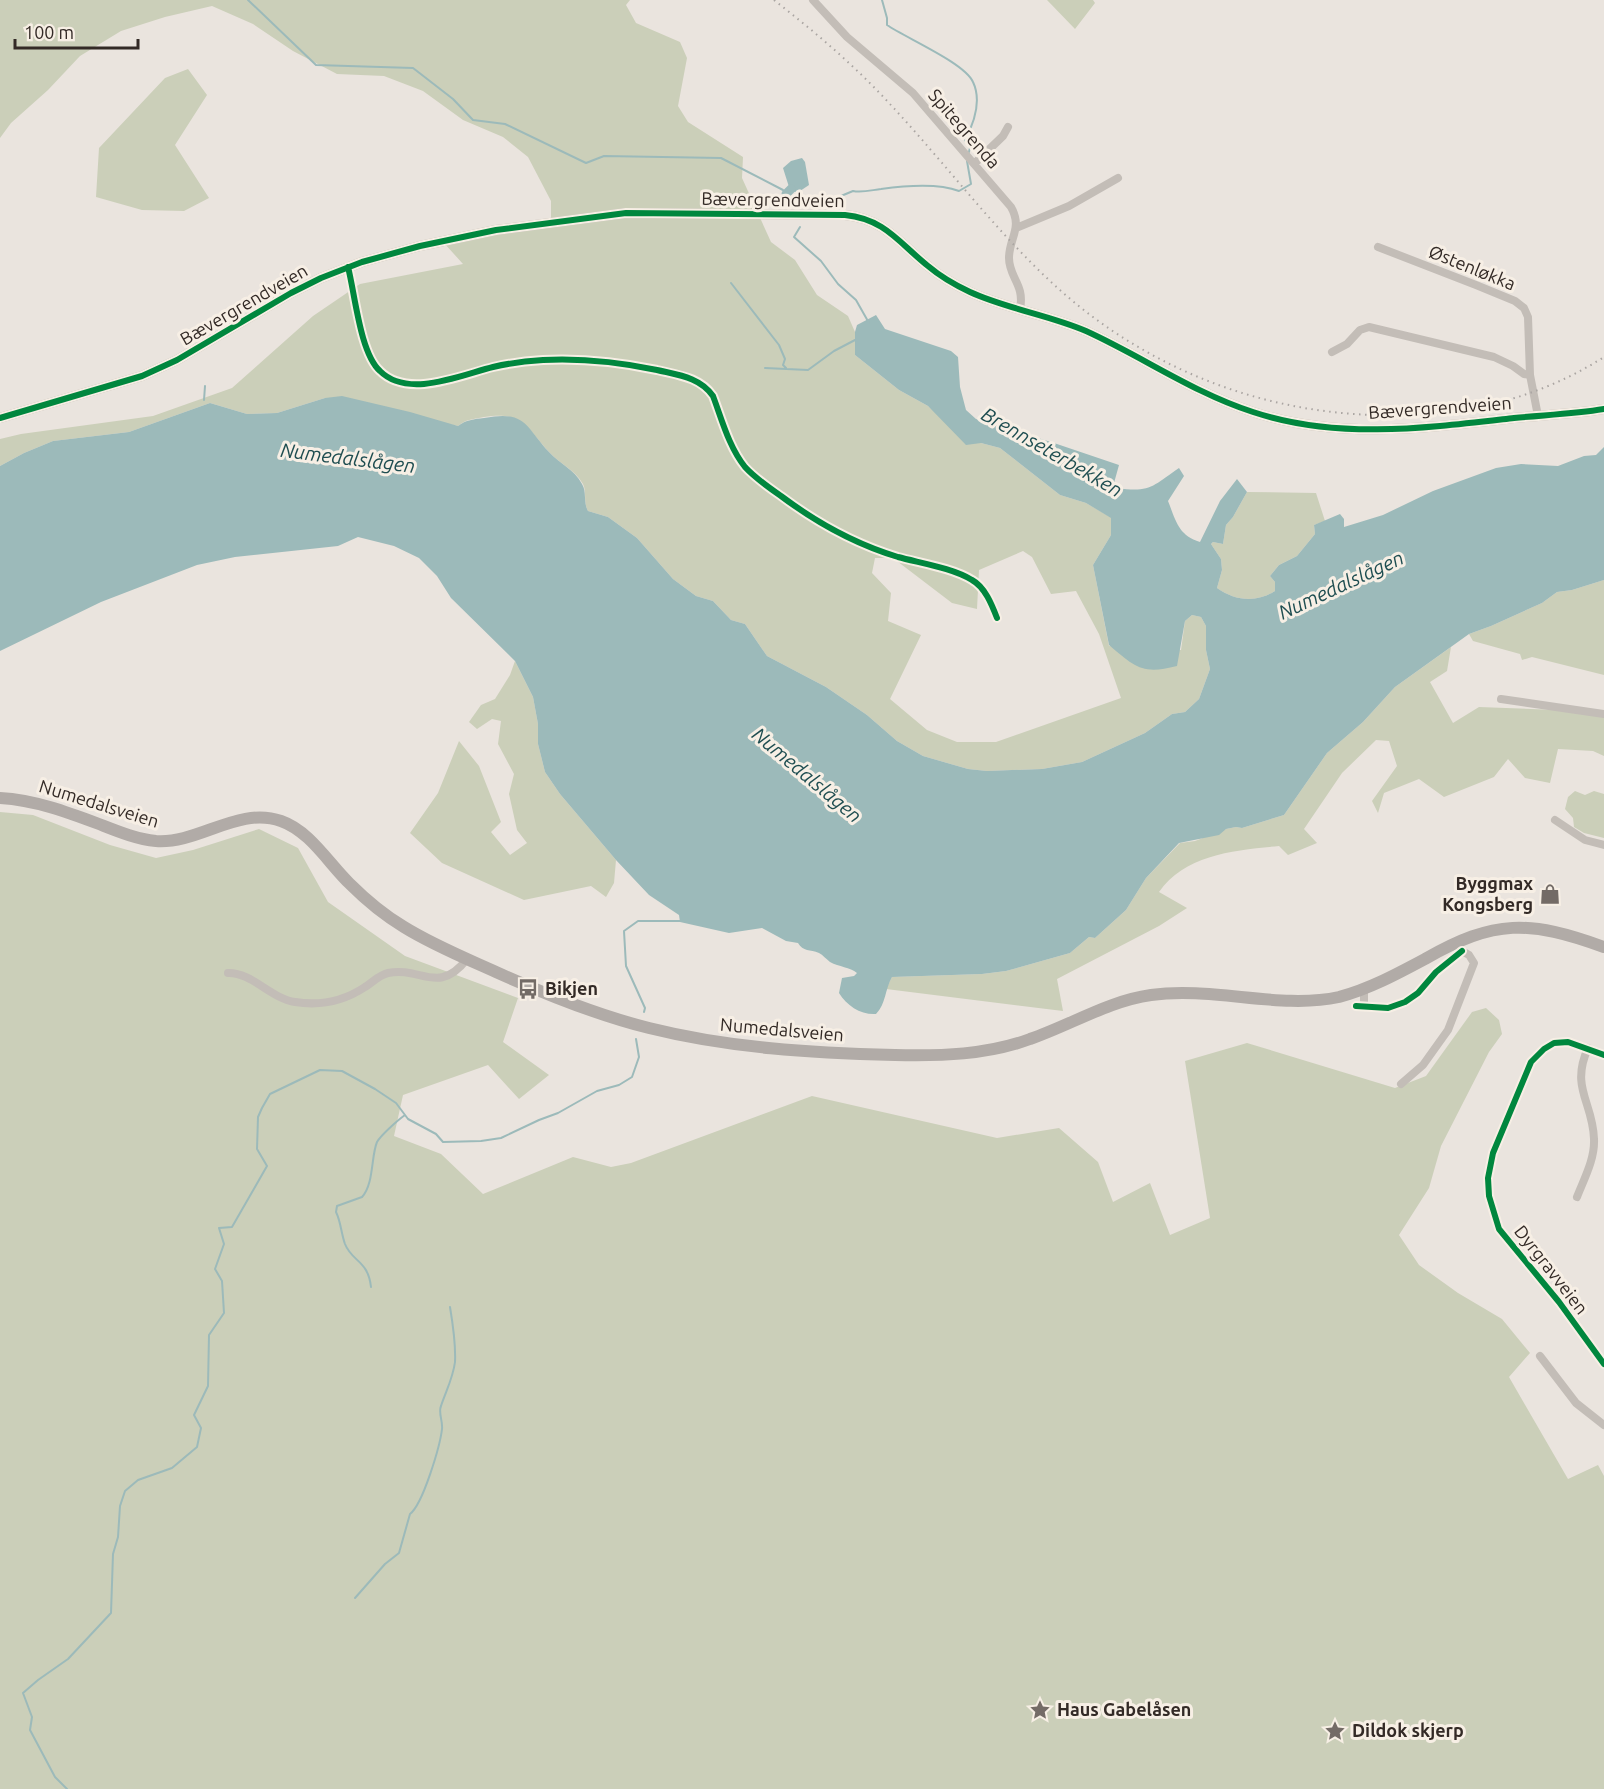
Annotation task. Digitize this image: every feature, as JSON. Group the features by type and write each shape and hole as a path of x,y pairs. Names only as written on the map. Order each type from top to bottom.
{"main road":[{"name":"Bævergrendveien","path":"0,418 110,387 153,371 201,347 291,293 348,267 452,239 496,230 603,215 651,213 845,215 865,219 883,227 929,267 972,293 1084,331 1230,404 1294,423 1349,429 1391,430 1604,409"},
{"name":"Numedalsveien","path":"0,798 46,805 127,834 154,841 178,840 195,836 244,819 268,818 281,821 302,835 352,886 384,914 423,938 467,959 561,999 646,1028 718,1042 773,1049 843,1054 955,1055 999,1049 1032,1039 1118,1003 1158,994 1220,994 1300,1001 1335,997 1364,989 1455,942 1491,930 1516,927 1546,930 1604,947"}],"street":[{"name":"Spitegrenda","path":"813,0 848,37 913,93 1011,207 1017,219 1016,228"},
{"path":"974,165 1003,136 1008,127"},
{"path":"1020,309 1022,293 1009,259 1016,228 1069,206 1118,178"},
{"name":"Østenløkka","path":"1378,247 1520,304 1528,317 1530,375 1538,416"},
{"path":"348,267 368,352 375,367 388,378 419,384 447,380 508,364 573,359 620,363 692,379 708,389 713,396 735,451 745,466 763,483 821,524 852,540 873,549 973,580 982,589 997,618"},
{"path":"1332,352 1347,344 1360,330 1370,327 1494,357 1530,375"},
{"path":"1501,699 1604,714"},
{"path":"1555,820 1584,840 1604,845"},
{"path":"1401,1084 1423,1065 1449,1030 1474,963 1469,955 1462,951"},
{"path":"228,973 241,975 293,1002 317,1003 340,1000 365,987 384,973 406,972 436,978 447,976 455,973 467,959"},
{"path":"1364,989 1364,1007"},
{"name":"Dyrgravveien","path":"1604,1054 1568,1042 1554,1043 1544,1049 1532,1062 1493,1153 1488,1178 1489,1196 1499,1229 1559,1302 1604,1364"},
{"path":"1577,1197 1591,1162 1594,1137 1580,1077 1588,1048"},
{"path":"1540,1356 1576,1403 1604,1425"}],"green space":[{"path":"0,0 630,0 626,5 636,23 680,42 687,58 678,106 688,122 743,157 742,178 771,242 795,260 817,295 848,316 855,332 855,355 899,390 928,406 946,422 981,443 1000,448 1060,495 1086,503 1112,518 1111,535 1093,565 1109,646 1181,650 1185,621 1192,615 1201,617 1206,626 1206,650 1210,669 1199,699 1185,712 1172,714 1145,733 1082,762 1042,769 987,771 968,769 923,756 897,741 867,715 826,687 767,656 745,624 731,620 713,601 696,596 673,579 637,538 608,517 588,511 584,487 579,479 553,456 529,428 507,416 473,419 458,426 325,398 277,413 247,414 210,403 129,432 53,441 0,466 0,439 21,434 153,416 232,388 313,316 360,284 463,264 444,243 551,218 551,201 528,157 503,137 463,120 423,91 384,76 337,74 293,51 253,24 212,6 165,17 121,31 80,56 48,90 11,123 0,138","holes":["1023,551 1032,557 1051,594 1076,591 1099,634 1121,698 996,742 957,742 927,730 890,699 921,635 888,621 891,593 872,573 875,558 893,558 952,603 977,609 979,570"]},
{"path":"1047,0 1093,0 1095,3 1075,29"},
{"path":"188,69 207,95 175,145 209,198 184,211 142,210 96,197 99,148 165,78"},
{"path":"1247,492 1316,493 1325,521 1314,525 1315,534 1297,556 1279,565 1270,576 1275,582 1275,591 1253,599 1231,596 1217,588 1222,570 1221,559 1211,544 1213,542 1223,544 1226,525"},
{"path":"1604,580 1604,675 1532,657 1522,660 1520,654 1473,641 1469,634 1542,603 1557,592"},
{"path":"1451,647 1447,671 1430,682 1453,723 1479,707 1558,710 1604,717 1604,756 1593,751 1558,749 1550,783 1525,778 1508,759 1494,777 1444,797 1419,779 1384,793 1378,813 1372,801 1397,766 1389,741 1376,740 1342,773 1304,829 1317,843 1288,855 1279,846 1229,852 1183,869 1159,892 1187,908 1159,926 1057,979 1063,1011 886,989 892,977 1006,971 1070,953 1089,937 1095,938 1126,910 1146,878 1180,843 1195,841 1226,829 1242,828 1284,815 1327,753 1363,722 1395,687"},
{"path":"515,661 533,697 538,724 538,744 545,772 560,794 616,860 614,883 606,897 591,886 524,900 442,863 410,833 438,793 459,741 479,766 501,822 491,832 510,855 527,843 517,830 509,794 514,774 498,744 501,721 492,719 477,729 469,722 481,705 495,699 510,675"},
{"path":"1575,791 1585,795 1594,791 1604,794 1604,838 1584,833 1574,827 1573,818 1565,809 1568,797"},
{"path":"0,812 33,815 110,845 156,858 193,850 259,829 298,848 328,902 405,956 518,998 503,1042 549,1075 519,1099 488,1065 403,1095 394,1136 441,1154 483,1194 573,1157 611,1167 631,1163 812,1096 997,1138 1059,1128 1098,1162 1113,1202 1150,1183 1170,1235 1210,1218 1185,1061 1247,1043 1395,1088 1426,1076 1472,1012 1486,1008 1499,1020 1502,1034 1489,1052 1441,1146 1429,1188 1399,1235 1419,1265 1458,1293 1502,1319 1530,1353 1509,1377 1568,1479 1598,1465 1604,1476 1604,1789 0,1789"}],"water":[{"path":"802,158 805,162 809,185 794,192 789,187 783,168 791,161"},
{"name":"Numedalslågen","path":"876,315 885,329 951,351 958,357 960,387 966,410 976,419 1119,465 1114,483 1117,488 1137,490 1151,487 1179,468 1184,476 1168,501 1182,531 1193,539 1200,542 1220,501 1237,479 1247,492 1226,525 1223,544 1213,542 1211,544 1221,559 1222,570 1217,588 1231,596 1253,599 1275,591 1275,582 1270,576 1279,565 1297,556 1315,534 1314,525 1340,514 1344,519 1344,527 1383,515 1433,491 1496,468 1521,464 1558,466 1584,456 1596,455 1604,447 1604,580 1557,592 1542,603 1469,634 1395,687 1363,722 1327,753 1284,815 1242,828 1226,829 1219,835 1179,843 1146,878 1126,910 1095,938 1089,937 1070,953 1006,971 892,977 882,1006 876,1014 855,1009 839,993 842,978 854,976 857,973 854,971 833,964 819,953 804,949 798,943 786,941 762,928 729,933 680,922 679,915 649,895 560,794 545,772 538,744 538,724 533,697 515,661 451,598 437,576 419,558 394,546 358,537 338,546 235,557 197,565 101,602 0,651 0,466 53,441 129,432 210,403 247,414 277,413 325,398 342,396 458,426 470,420 498,416 517,418 579,479 588,511 608,517 637,538 673,579 696,596 713,601 731,620 745,624 767,656 826,687 867,715 897,741 923,756 968,769 987,771 1042,769 1082,762 1145,733 1172,714 1185,712 1199,699 1210,669 1206,650 1206,626 1201,617 1192,615 1185,621 1177,666 1155,670 1140,667 1109,645 1093,565 1111,535 1111,518 1086,503 1060,495 1000,448 981,443 966,445 928,406 899,390 855,355 857,325"}],"waterway":[{"name":"Brennseterbekken","path":"248,0 316,65 413,68 453,99 473,120 505,124 586,163 604,156 721,158 783,190 793,203 799,198 813,206 818,199 828,208 832,207 841,196 853,191 920,186 951,188 959,191 971,184 967,161"},
{"path":"882,0 887,25 947,59 959,67 973,82 977,104 974,119 965,140 970,148 968,155"},
{"name":"Brennseterbekken","path":"786,194 791,189"},
{"name":"Brennseterbekken","path":"800,227 794,237 821,261 838,284 856,300 869,323"},
{"path":"731,283 779,345 785,359 783,365 786,368"},
{"path":"765,368 808,370 834,351 855,340"},
{"path":"204,400 205,386"},
{"path":"644,1012 645,1008 626,966 624,931 638,921 682,921"},
{"path":"67,1789 55,1777 30,1730 32,1717 23,1693 68,1659 111,1613 113,1554 118,1537 120,1506 125,1491 138,1480 172,1468 197,1447 201,1428 194,1415 208,1386 209,1335 224,1313 222,1281 215,1269 224,1244 219,1228 232,1227 267,1166 257,1149 258,1117 270,1094 320,1070 342,1071 396,1103 408,1119 436,1134 443,1142 501,1138 558,1113 597,1091 619,1085 632,1077 639,1057 636,1039"},
{"path":"371,1287 367,1271 345,1244 336,1212 337,1206 362,1197 369,1185 377,1142 405,1115"},
{"path":"355,1598 385,1564 399,1553 410,1514 420,1499 430,1474 442,1429 440,1409 455,1362 455,1341 450,1307"}],"railway":[{"path":"774,0 834,49 876,89 1016,247 1061,291 1095,318 1131,342 1168,363 1208,381 1248,395 1290,405 1332,412 1405,415 1465,410 1494,404 1550,385 1604,357"}],"cycle path":[{"path":"0,418 142,376 177,360 291,293 362,262 420,246 496,230 626,213 859,217 891,233 938,274 970,292 1086,331 1210,395 1253,412 1285,421 1350,429 1416,428 1604,409"},
{"path":"348,267 359,322 368,351 380,371 392,379 420,384 451,379 506,364 558,360 615,363 681,375 702,385 713,396 735,451 745,467 762,482 808,515 837,532 882,552 946,569 972,580 984,592 997,618"},
{"path":"1356,1006 1388,1008 1405,1002 1418,993 1436,972 1462,951"},
{"path":"1604,1055 1568,1042 1554,1043 1531,1062 1493,1153 1488,1178 1489,1196 1499,1229 1559,1302 1604,1364"}],"place":[{"name":"Byggmax Kongsberg","path":"1550,894"},
{"name":"Bikjen","path":"528,989"},
{"name":"Haus Gabelåsen","path":"1040,1710"},
{"name":"Dildok skjerp","path":"1335,1731"}]}
